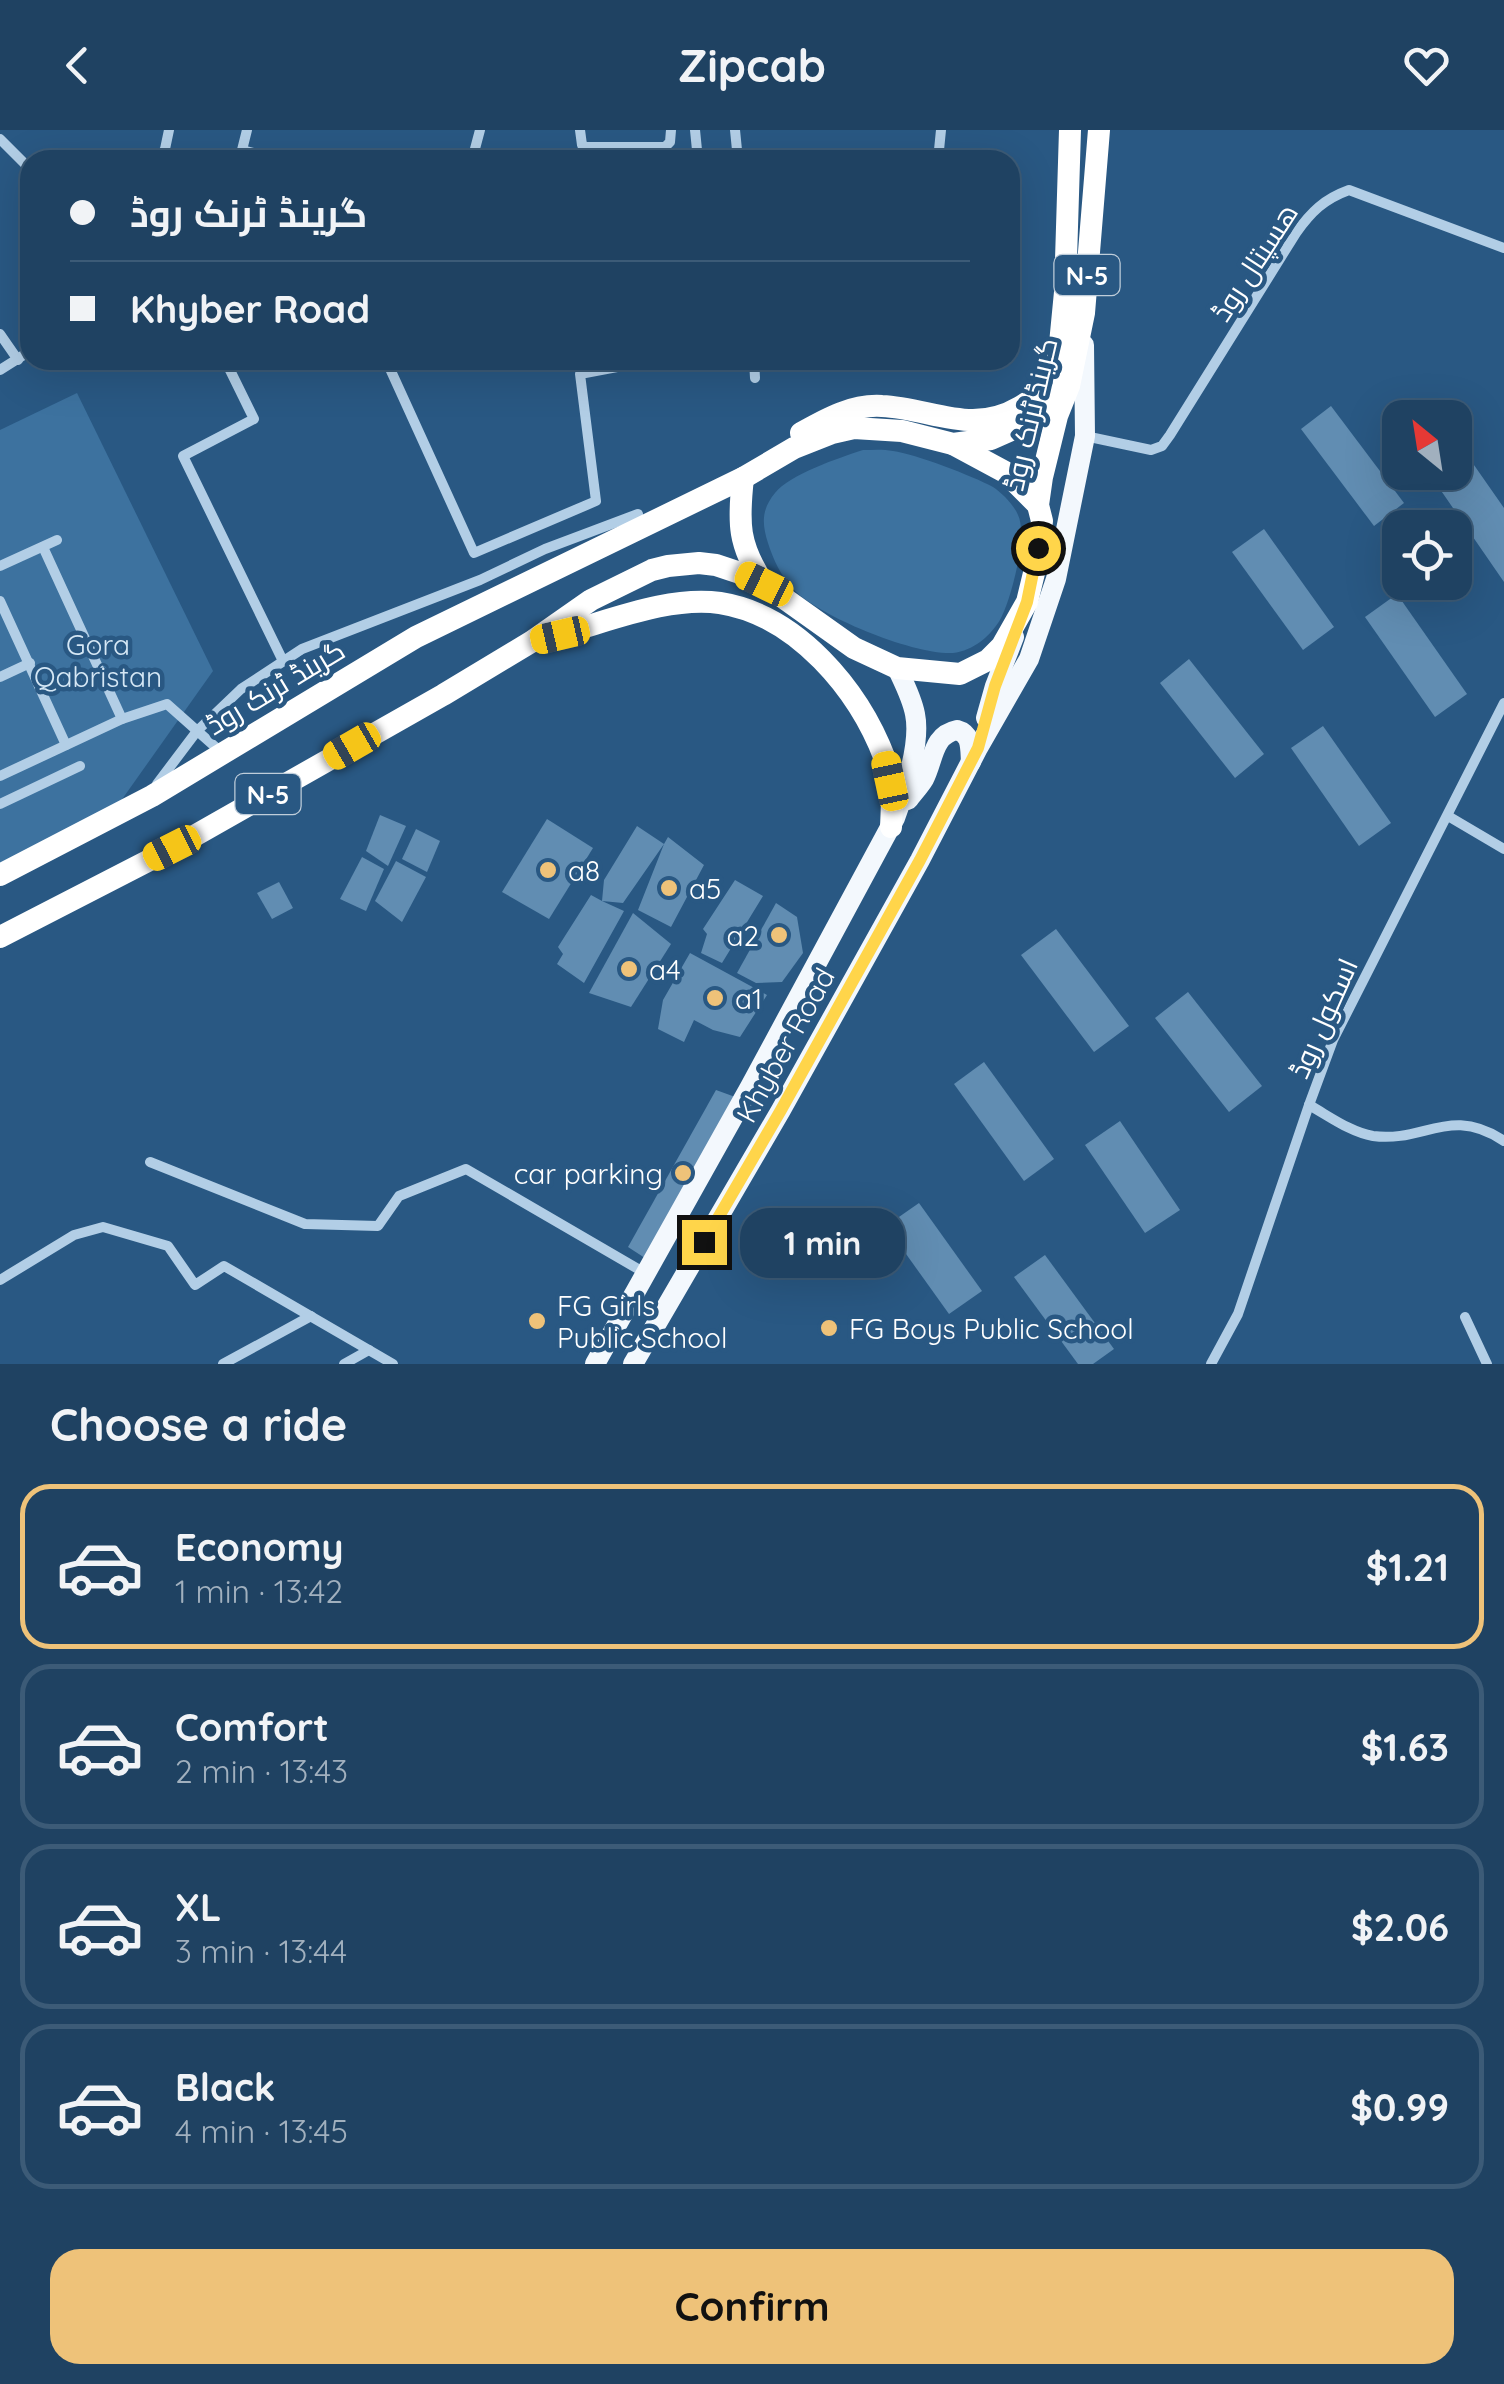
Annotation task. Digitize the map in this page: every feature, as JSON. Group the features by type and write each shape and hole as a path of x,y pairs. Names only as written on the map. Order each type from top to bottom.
{"highway":[{"name":"گرینڈ ٹرنک روڈ","path":"0,874 144,800 416,636 743,478 794,448 854,428 902,432 953,444 991,439 1024,424 1049,396 1058,354 1065,292 1070,130"},
{"name":"گرینڈ ٹرنک روڈ","path":"0,937 172,848 443,695 532,642 590,600 637,576 668,566 716,564 740,572 764,584 854,648 897,668 960,674 988,660 1002,646 1027,602 1042,522 1038,505 1084,313 1099,130"},
{"path":"416,636 454,611 834,415 857,407 883,406 953,420 994,419 1034,398 1058,354"},
{"path":"953,444 1004,472 1038,505"},
{"path":"743,478 738,518 751,564 764,584"},
{"path":"532,642 622,614 687,603 720,603 764,617 815,651 861,710 886,760 893,823"}],"main road":[{"path":"974,755 1029,659 1056,579 1084,436 1084,313"},
{"path":"974,755 1027,602"},
{"path":"893,823 908,783 916,717 897,668"},
{"path":"893,823 924,779 940,738 956,730 967,736 974,755"},
{"name":"Khyber Road","path":"633,1364 781,1110 974,755"},
{"name":"Khyber Road","path":"595,1364 893,823"}],"street":[{"path":"580,130 580,140 586,147 665,146 670,142 671,130"},
{"path":"0,139 20,159"},
{"name":"ھسپتال روڈ","path":"1084,436 1151,450 1162,446 1296,233 1310,214 1334,195 1349,190 1504,248"},
{"path":"0,334 18,360 0,370"},
{"path":"230,370 254,419 183,456 283,661"},
{"path":"391,370 474,554 596,501 580,374 601,370"},
{"path":"755,370 755,378"},
{"path":"144,800 197,731 240,688 302,648 638,514"},
{"path":"0,566 57,540"},
{"path":"43,546 122,719"},
{"path":"0,601 66,745"},
{"path":"0,676 30,663"},
{"name":"اسکول روڈ","path":"1212,1364 1238,1314 1334,1040 1504,702"},
{"path":"0,776 122,719 166,704 223,754"},
{"path":"0,804 80,766"},
{"path":"1448,816 1504,850"},
{"path":"1309,1105 1373,1136 1388,1137 1453,1124 1476,1127 1504,1141"},
{"path":"150,1162 306,1224 378,1226 399,1196 466,1170 646,1273"},
{"path":"0,1280 74,1235 103,1227 168,1246 195,1285 224,1266 393,1364"},
{"path":"223,1364 311,1316"},
{"path":"1465,1317 1487,1364"},
{"path":"344,1364 369,1350"}],"green space":[{"name":"Gora Qabristan","path":"77,393 213,671 118,805 0,869 0,430"},
{"path":"863,450 903,453 958,472 993,487 1016,511 1021,537 1009,597 997,624 975,646 960,652 936,652 868,632 806,600 781,573 765,530 764,517 770,499 803,473"}],"building":[{"path":"1331,406 1382,474 1382,490 1394,490 1404,503 1395,510 1382,510 1382,520 1374,526 1301,429"},
{"path":"1472,462 1504,508 1504,582 1472,536 1472,510 1454,510 1441,490 1472,490"},
{"path":"1264,529 1334,627 1303,650 1232,552"},
{"path":"1389,600 1401,600 1467,694 1435,717 1365,617"},
{"path":"1189,659 1264,754 1235,778 1160,683"},
{"path":"1323,726 1391,823 1359,846 1291,748"},
{"path":"380,815 406,826 388,866 366,851"},
{"name":"a8","path":"547,819 593,848 549,919 502,892"},
{"path":"637,826 664,844 623,903 602,901 604,880"},
{"path":"416,829 440,841 427,872 402,859"},
{"name":"a5","path":"668,837 704,865 671,927 638,910"},
{"path":"362,857 384,869 366,911 340,899"},
{"path":"396,861 426,877 402,922 375,901"},
{"path":"735,880 763,896 722,963 701,953 707,934 703,929"},
{"path":"279,882 293,908 272,919 257,893"},
{"path":"591,895 624,911 584,983 557,964 563,954 558,947"},
{"name":"a2","path":"776,903 797,917 803,953 782,982 756,983 737,973"},
{"name":"a4","path":"633,913 671,944 631,1007 589,993"},
{"path":"1056,929 1129,1026 1094,1052 1021,955"},
{"name":"a1","path":"690,953 767,995 740,1037 694,1020 684,1042 658,1029 663,1000"},
{"path":"1188,992 1262,1086 1229,1112 1155,1018"},
{"path":"984,1062 1054,1159 1024,1181 954,1084"},
{"name":"car parking","path":"716,1090 738,1098 648,1260 628,1247"},
{"path":"1120,1121 1180,1210 1145,1233 1085,1145"},
{"path":"919,1203 982,1291 949,1314 886,1226"},
{"path":"1045,1255 1114,1349 1093,1364 1078,1364 1014,1277"}],"place":[{"name":"a8","path":"548,870"},
{"name":"a5","path":"669,888"},
{"name":"a2","path":"779,935"},
{"name":"a4","path":"629,969"},
{"name":"a1","path":"715,998"},
{"name":"car parking","path":"683,1173"},
{"name":"FG Girls Public School","path":"537,1321"},
{"name":"FG Boys Public School","path":"829,1328"}],"route":[{"path":"704,1242 920,860 978,748 995,686 1027,602 1038,548"}]}
